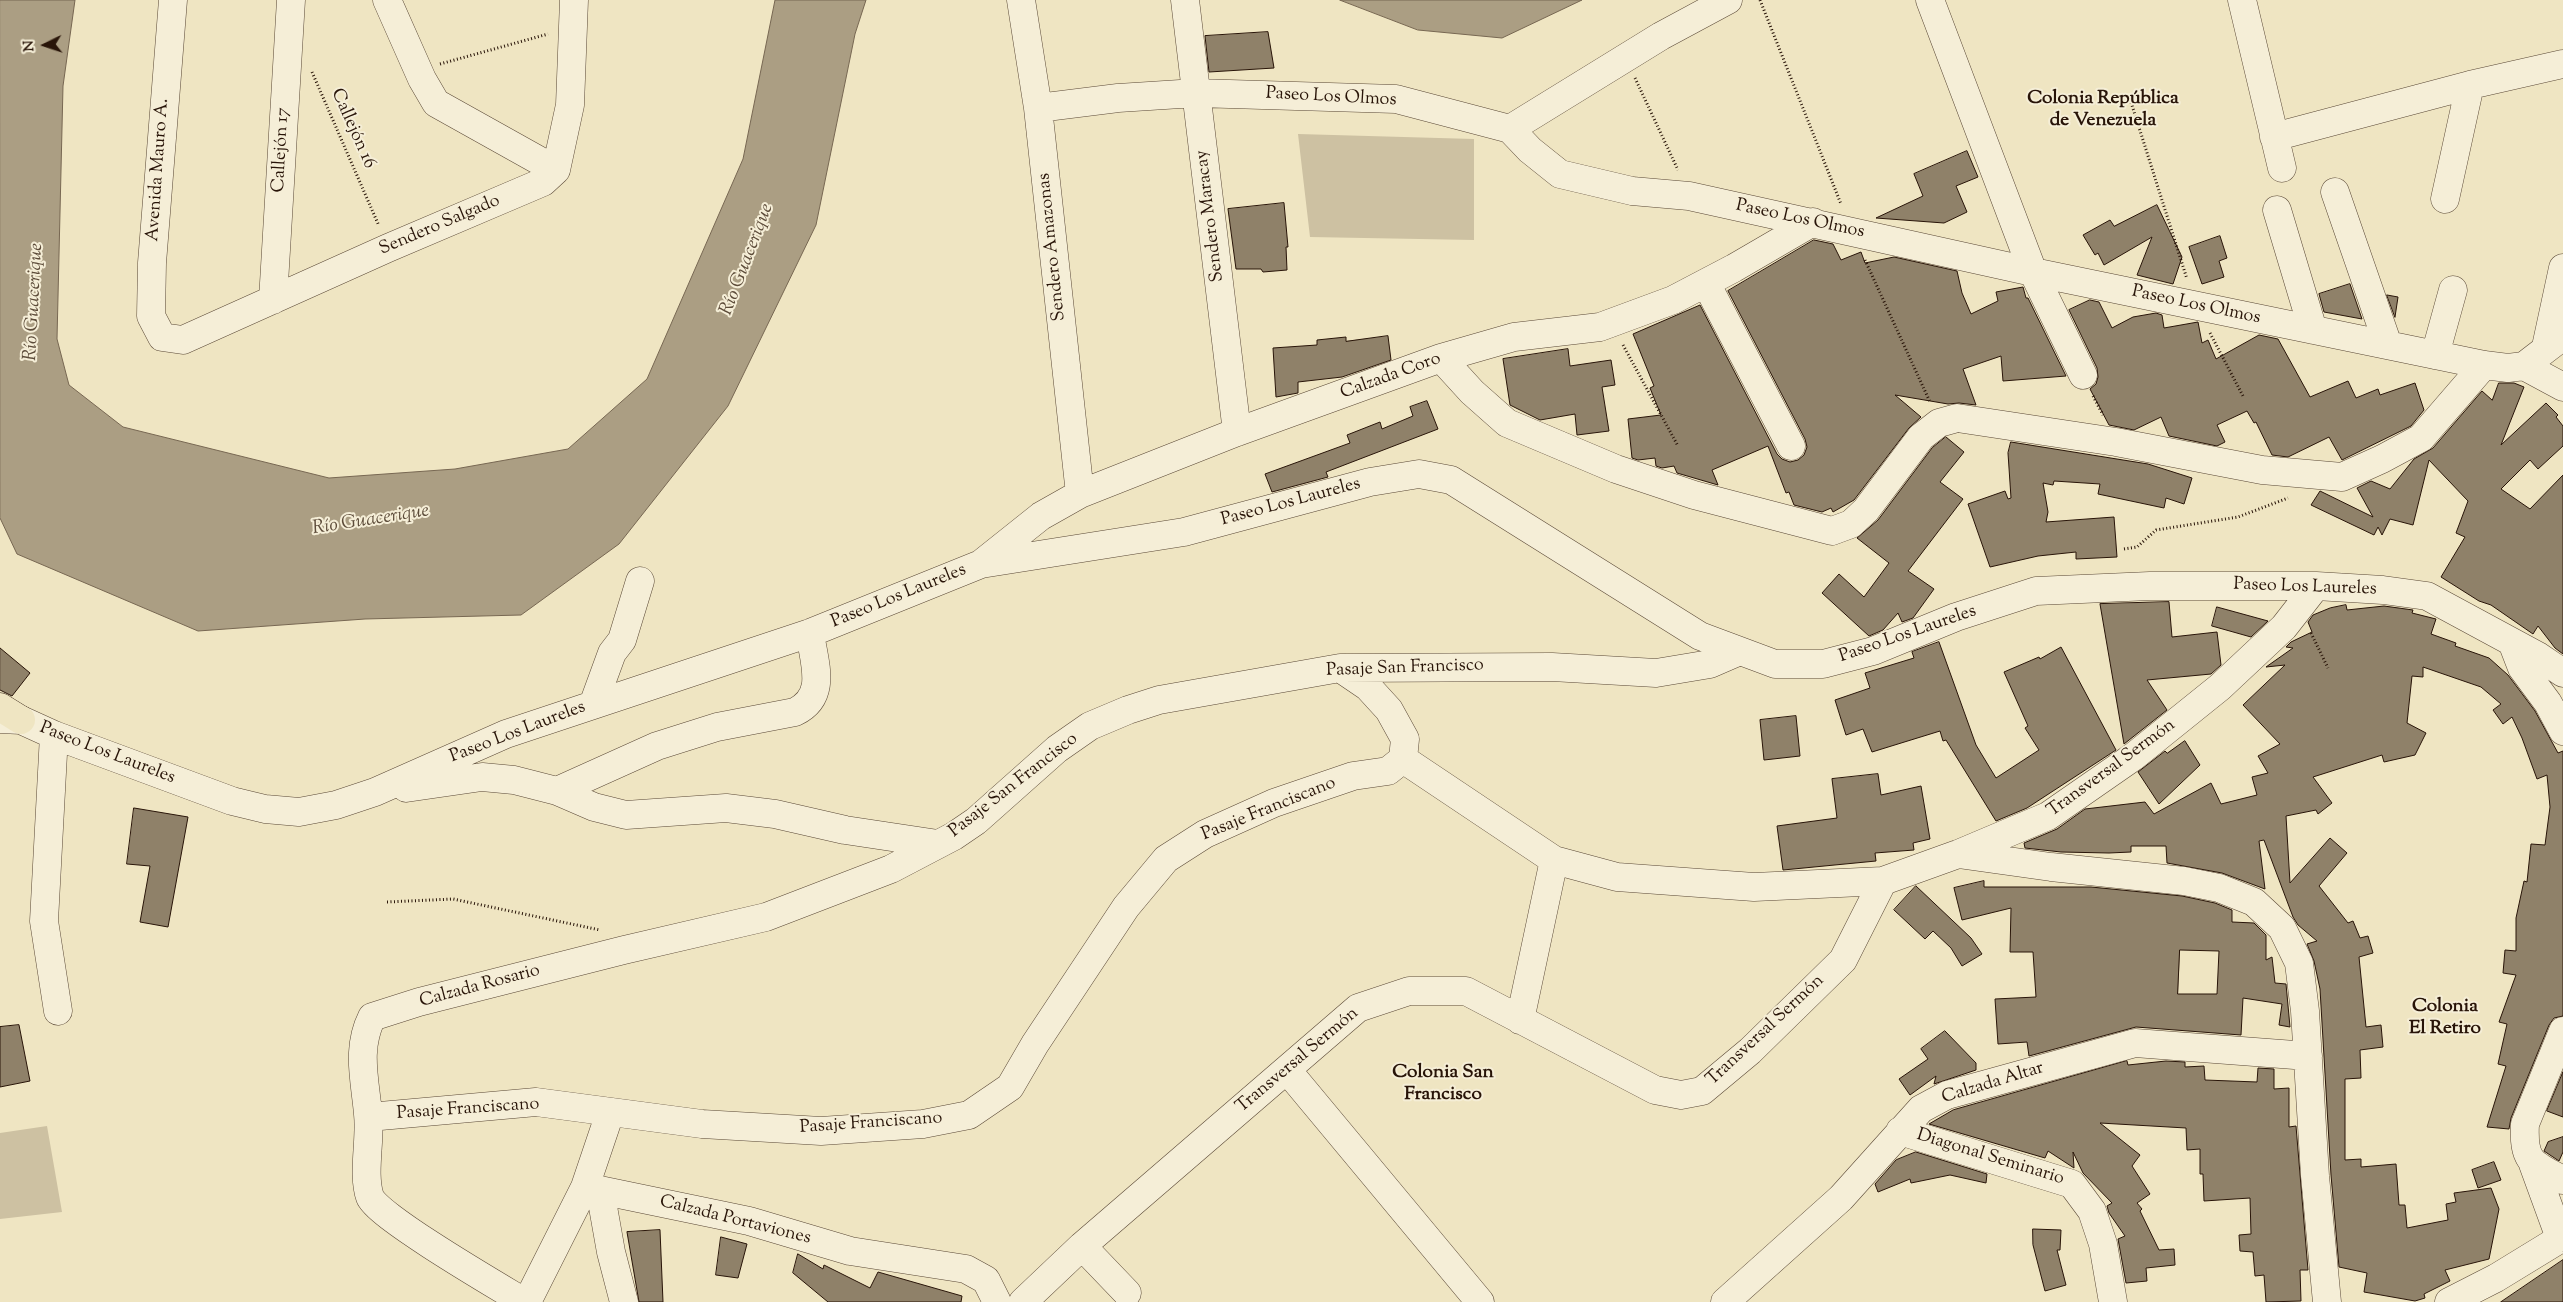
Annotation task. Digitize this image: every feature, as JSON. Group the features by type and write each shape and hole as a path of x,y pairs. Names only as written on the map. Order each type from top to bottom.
{"street":[{"name":"Avenida Mauro A.","path":"162,337 151,316 152,263 173,0"},
{"name":"Callejón 17","path":"273,300 291,0"},
{"path":"388,0 418,71 436,103 556,170 570,105 574,0"},
{"name":"Sendero Amazonas","path":"1021,0 1038,108 1080,494"},
{"name":"Sendero Maracay","path":"1184,0 1237,432"},
{"path":"1510,129 1626,58 1728,0"},
{"path":"1930,0 2033,272 2083,375"},
{"path":"2242,0 2282,168"},
{"path":"2274,137 2470,85 2563,64"},
{"path":"2445,199 2470,85"},
{"name":"Paseo Los Olmos","path":"1038,108 1118,98 1196,93 1396,99 1510,129 1530,150 1560,174 1632,191 1690,196 2033,272 2484,365 2508,368 2524,366"},
{"name":"Sendero Salgado","path":"162,337 183,340 388,248 543,182 556,170"},
{"path":"2335,192 2388,345"},
{"path":"2277,210 2313,330"},
{"name":"Calzada Coro","path":"981,564 1041,516 1080,494 1237,432 1441,358 1514,337 1600,327 1673,300 1813,222"},
{"path":"2563,268 2554,341 2524,366 2563,387"},
{"path":"1706,283 1792,446"},
{"path":"2435,355 2453,290"},
{"path":"1441,358 1472,392 1507,423 1616,469 1775,518 1832,531 1851,524 1866,510 1921,437 1939,423 1957,418 2116,442 2262,470 2342,477 2382,459 2421,438 2484,365"},
{"name":"Paseo Los Laureles","path":"7,716 232,801 265,810 299,812 336,805 375,792 506,734 810,633 981,564 1184,532 1370,482 1419,474 1451,480 1700,636 1775,664 1824,664 1873,651 1956,617 2036,591 2150,586 2316,586 2383,590 2427,596 2512,642 2563,673"},
{"path":"593,705 612,653 622,640 640,581"},
{"name":"Transversal Sermón","path":"1023,1302 1082,1246 1358,1008 1409,991 1466,991 1655,1090 1681,1096 1702,1091 1750,1051 1843,960 1882,881 1958,854 2048,816 2134,757 2220,687 2284,627 2316,586"},
{"path":"557,791 657,746 718,728 795,712 806,707 815,696 817,683 810,633"},
{"path":"2512,642 2522,668 2548,703 2563,732"},
{"name":"Pasaje San Francisco","path":"375,792 482,778 514,780 557,791 594,807 626,814 726,808 776,814 844,830 938,844 976,821 1057,749 1090,726 1120,713 1160,700 1340,668 1552,667 1656,673 1710,664 1740,651"},
{"path":"1340,668 1368,687 1389,710 1405,739 1403,759 1554,860 1617,876 1754,887 1882,881"},
{"path":"54,735 44,921 58,1011"},
{"name":"Pasaje Franciscano","path":"369,1117 536,1102 702,1124 821,1131 923,1124 969,1115 1010,1087 1035,1044 1126,907 1166,859 1205,834 1274,804 1353,776 1388,770 1403,759"},
{"name":"Calzada Rosario","path":"525,1302 406,1229 378,1208 370,1198 368,1183 369,1117 361,1048 372,1017 419,1002 624,950 766,917 891,870 938,844"},
{"path":"1958,854 2051,867 2184,881 2219,888 2254,902 2282,928 2299,963 2308,1056 2315,1176 2327,1302"},
{"path":"1520,1020 1554,860"},
{"path":"2449,1302 2496,1278 2561,1238 2527,1152 2525,1124 2563,1030"},
{"name":"Calzada Altar","path":"1725,1302 1841,1198 1921,1109 1947,1095 2135,1043 2308,1056"},
{"path":"1287,1070 1480,1302"},
{"path":"525,1302 592,1189 610,1113"},
{"name":"Diagonal Seminario","path":"1900,1131 2072,1184 2092,1211 2098,1228 2103,1244 2113,1302"},
{"path":"2533,1164 2563,1180"},
{"path":"592,1189 624,1302"},
{"name":"Calzada Portaviones","path":"592,1189 749,1221 850,1251 966,1269 986,1280 997,1302"},
{"path":"1082,1246 1127,1293"}],"path":[{"path":"1760,0 1852,231 1939,423"},
{"path":"418,71 573,27"},
{"path":"1626,58 1690,196"},
{"name":"Callejón 16","path":"309,66 388,248"},
{"path":"2130,99 2195,305 2243,396"},
{"path":"1611,323 1678,446"},
{"path":"2083,375 2116,442"},
{"path":"2124,549 2137,547 2156,530 2238,517 2296,496"},
{"path":"2299,608 2328,668"},
{"path":"387,902 453,899 492,906 602,930 624,950"}],"shaded area":[{"path":"1298,134 1474,139 1474,240 1310,237"},
{"path":"47,1126 62,1212 0,1219 0,1133"}],"water":[{"name":"Río Guacerique","path":"0,0 75,0 63,86 57,339 69,385 123,427 329,478 455,469 568,449 647,379 743,159 775,0 866,0 855,34 816,225 728,406 619,544 521,615 365,619 198,631 17,554 0,518"},
{"path":"1340,0 1582,0 1502,38 1418,30"}],"building":[{"path":"1268,32 1274,68 1209,72 1205,36"},
{"path":"1967,151 1978,177 1956,186 1967,212 1944,223 1876,218 1923,196 1914,174"},
{"path":"1284,203 1288,247 1286,247 1287,270 1263,272 1261,269 1236,269 1228,209"},
{"path":"2157,205 2182,257 2173,284 2137,275 2152,237 2104,265 2098,253 2095,255 2083,235 2110,220 2114,226"},
{"path":"2220,236 2227,258 2219,261 2224,277 2202,284 2189,247"},
{"path":"1814,240 1833,244 1841,260 1861,252 1865,263 1894,257 1957,271 1962,293 1971,314 1998,301 1996,292 2023,287 2026,298 2028,298 2066,376 2003,381 2001,356 1963,369 1976,405 1948,404 1895,395 1921,417 1909,428 1854,500 1833,512 1831,508 1822,512 1794,505 1789,492 1786,493 1768,446 1712,470 1718,485 1677,473 1674,466 1662,468 1656,466 1655,458 1638,460 1632,458 1628,419 1661,415 1650,388 1654,386 1633,334 1700,305 1777,454 1782,459 1790,462 1798,460 1804,455 1807,447 1805,439 1728,291"},
{"path":"2350,284 2362,319 2324,312 2319,294"},
{"path":"2387,295 2398,297 2395,317"},
{"path":"2090,300 2099,302 2112,328 2133,317 2156,313 2162,315 2164,328 2198,322 2202,343 2208,340 2216,359 2259,335 2278,339 2310,397 2348,381 2356,398 2378,389 2380,395 2415,383 2424,410 2411,426 2342,460 2329,437 2288,457 2272,455 2256,422 2254,423 2247,411 2217,425 2225,442 2217,446 2169,436 2161,417 2134,430 2109,425 2090,389 2096,384 2098,377 2097,368 2069,310"},
{"path":"1388,336 1391,360 1342,377 1298,382 1298,393 1276,397 1273,348 1317,345 1317,340 1346,337 1346,341"},
{"path":"1568,349 1570,366 1611,360 1615,385 1602,387 1609,431 1577,435 1575,414 1540,420 1510,405 1503,359"},
{"path":"2499,383 2514,383 2524,387 2501,445 2546,403 2558,415 2556,417 2563,426 2563,446 2538,469 2530,460 2501,489 2530,509 2563,475 2563,654 2555,648 2538,626 2533,634 2491,605 2479,601 2441,577 2465,537 2456,533 2468,501 2429,460 2413,525 2390,519 2382,535 2378,527 2374,535 2311,505 2320,491 2373,517 2357,488 2371,481 2390,489 2414,459 2433,448 2482,391 2492,400"},
{"path":"1427,401 1438,429 1326,472 1328,477 1272,492 1265,474 1350,443 1347,435 1380,422 1382,429 1413,416 1410,407"},
{"path":"1946,437 1964,452 1940,482 1963,499 1908,571 1934,589 1913,618 1902,622 1898,613 1883,630 1869,636 1822,593 1839,574 1864,597 1889,563 1857,538 1878,520 1932,448"},
{"path":"2011,442 2148,464 2192,478 2184,504 2166,498 2164,508 2098,494 2100,484 2054,481 2053,485 2043,483 2048,512 2046,522 2114,517 2117,557 2076,559 2076,552 2038,556 1990,567 1968,504 2005,491 2008,499 2011,498 2008,453"},
{"path":"2169,602 2172,637 2217,632 2221,665 2211,674 2147,680 2167,710 2124,744 2100,604"},
{"path":"2346,605 2347,610 2384,606 2413,610 2412,613 2436,619 2431,634 2456,643 2455,646 2489,658 2508,675 2535,711 2558,753 2563,751 2563,1016 2554,1018 2549,1025 2511,1118 2509,1129 2487,1127 2506,1066 2498,1064 2507,1024 2499,1022 2516,975 2503,973 2505,950 2516,951 2516,918 2524,881 2527,882 2531,844 2545,845 2550,807 2547,775 2537,779 2512,717 2503,724 2493,710 2501,704 2481,687 2423,667 2423,677 2412,676 2407,723 2426,733 2415,755 2384,762 2382,755 2313,777 2332,803 2318,814 2316,810 2286,816 2290,883 2330,838 2347,853 2319,886 2348,923 2353,921 2360,938 2368,936 2373,953 2359,957 2366,1027 2381,1025 2383,1047 2360,1050 2361,1078 2345,1079 2345,1160 2361,1159 2361,1167 2396,1164 2399,1205 2405,1205 2407,1228 2448,1220 2446,1204 2456,1202 2454,1193 2491,1188 2499,1209 2489,1259 2445,1270 2450,1281 2424,1294 2425,1298 2415,1301 2364,1292 2367,1273 2339,1267 2331,1175 2320,989 2314,961 2307,944 2317,941 2298,925 2293,917 2264,840 2259,841 2265,889 2222,873 2167,863 2166,846 2131,846 2131,852 2061,852 2025,848 2024,843 2057,829 2085,809 2145,802 2154,814 2211,783 2221,804 2257,795 2252,777 2268,773 2258,756 2280,744 2243,705 2285,665 2266,667 2293,648 2286,647 2291,642 2312,632 2308,622 2313,615 2330,608"},
{"path":"2217,607 2268,621 2251,637 2212,626"},
{"path":"1939,642 1976,745 1996,778 2039,750 2025,728 2028,726 2004,672 2039,657 2040,659 2061,647 2116,750 2027,808 1996,821 1946,740 1943,741 1940,731 1872,752 1863,729 1846,735 1835,700 1870,688 1865,673 1914,658 1912,652"},
{"path":"0,648 30,673 12,696 0,690"},
{"path":"1796,716 1800,756 1764,760 1760,720"},
{"path":"2185,741 2200,765 2159,804 2138,772 2165,751 2167,753"},
{"path":"1878,774 1881,795 1921,786 1930,839 1913,843 1914,850 1875,853 1876,861 1783,870 1777,826 1837,818 1832,779"},
{"path":"134,808 188,817 168,927 140,922 150,866 127,864"},
{"path":"1984,881 1984,887 2091,887 2182,896 2215,903 2232,910 2232,922 2254,923 2266,935 2266,960 2272,957 2275,983 2286,984 2290,1027 2279,1025 2282,1004 2243,998 2241,1035 2136,1027 2029,1056 2027,1042 1998,1044 1995,999 2036,997 2033,952 2010,952 2011,908 1962,920 1954,888","holes":["2180,950 2219,951 2217,994 2178,994"]},
{"path":"1916,886 1971,938 1982,954 1962,966 1951,948 1933,931 1925,939 1894,910"},
{"path":"19,1025 30,1081 0,1087 0,1027"},
{"path":"1945,1031 1976,1063 1976,1070 1934,1084 1936,1076 1910,1095 1899,1079 1928,1059 1921,1049"},
{"path":"2127,1061 2128,1065 2166,1061 2185,1062 2185,1067 2204,1066 2205,1080 2257,1082 2258,1068 2274,1069 2274,1089 2289,1088 2289,1127 2296,1126 2308,1270 2300,1270 2301,1301 2266,1302 2264,1275 2255,1276 2253,1252 2240,1251 2239,1235 2251,1234 2250,1198 2204,1201 2203,1174 2200,1174 2200,1149 2187,1150 2186,1128 2100,1123 2140,1155 2132,1166 2150,1194 2137,1203 2142,1209 2140,1211 2159,1250 2174,1249 2175,1265 2146,1268 2147,1281 2126,1283 2118,1239 2125,1236 2109,1213 2107,1206 2112,1203 2083,1173 2073,1152 2074,1168 2048,1151 2045,1158 1929,1124 1953,1110"},
{"path":"2563,1072 2563,1117 2547,1111"},
{"path":"2563,1137 2563,1152 2559,1161 2544,1151 2548,1142"},
{"path":"1916,1152 1987,1174 1986,1183 1950,1175 1911,1183 1910,1179 1878,1192 1875,1184 1896,1160"},
{"path":"2494,1162 2501,1180 2478,1188 2472,1170"},
{"path":"2033,1229 2061,1230 2060,1250 2057,1250 2066,1285 2045,1291 2033,1245"},
{"path":"660,1230 663,1302 639,1302 627,1232"},
{"path":"721,1237 747,1244 738,1278 716,1275"},
{"path":"798,1254 823,1269 824,1265 870,1288 878,1272 962,1296 961,1302 828,1302 793,1273"},
{"path":"2563,1260 2563,1302 2501,1302"}],"district":[{"name":"Colonia República de Venezuela","path":"2103,111"},
{"name":"Colonia El Retiro","path":"2445,1019"},
{"name":"Colonia San Francisco","path":"1443,1085"}]}
